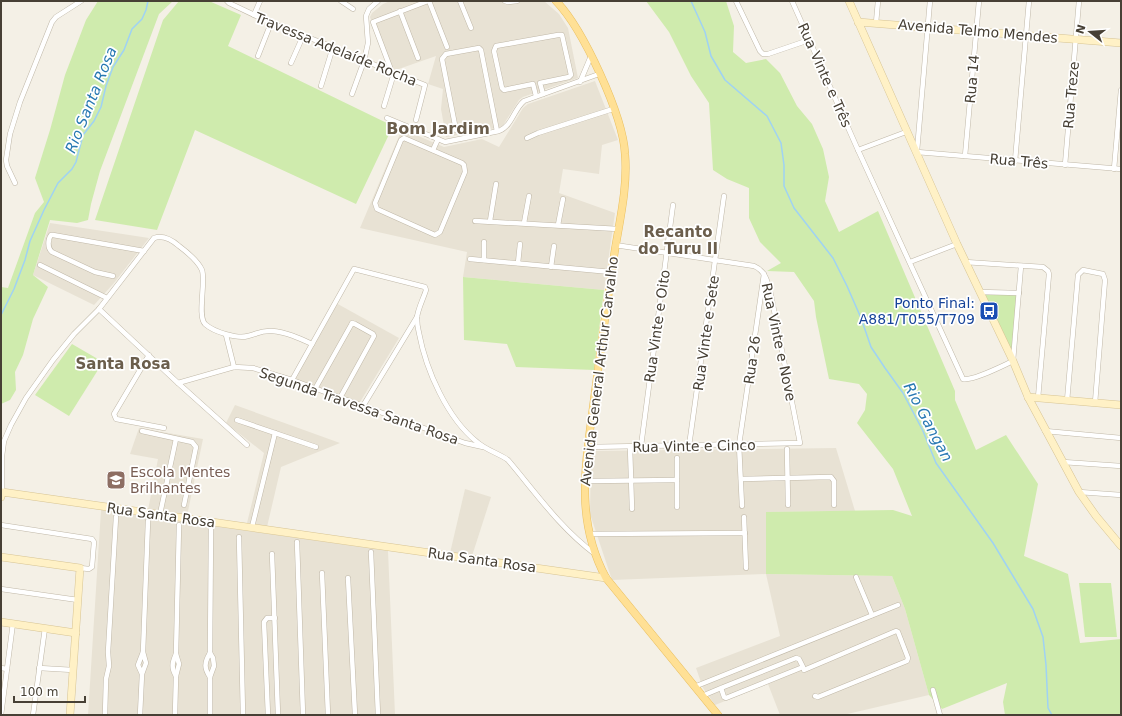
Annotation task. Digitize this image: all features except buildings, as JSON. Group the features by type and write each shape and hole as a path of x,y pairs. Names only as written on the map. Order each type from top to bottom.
{"main road":[{"name":"Avenida General Arthur Carvalho","path":"556,1 564,9 573,23 599,74 623,140 626,163 623,198 611,272 587,447 584,508 589,534 595,554 606,578 718,715"}],"street":[{"path":"15,183 7,166 6,160 10,134 20,102 52,22 56,17 81,1"},
{"name":"Travessa Adelaíde Rocha","path":"226,1 271,23 425,84 416,120"},
{"path":"254,15 260,1"},
{"path":"342,1 353,9"},
{"path":"352,94 364,61 368,38 366,16 369,9 378,1"},
{"path":"390,67 373,22 428,1 447,47"},
{"path":"460,1 471,28"},
{"path":"505,1 517,1"},
{"path":"562,1 564,9"},
{"path":"736,1 760,51 763,54 768,54 809,40"},
{"name":"Rua Vinte e Três","path":"792,1 858,150 963,378 967,379 974,377 1013,362"},
{"path":"849,1 906,132 1028,397 1079,492 1096,516 1121,546"},
{"path":"876,23 878,1"},
{"path":"917,154 930,1"},
{"name":"Rua 14","path":"965,156 979,1"},
{"path":"1015,160 1029,1"},
{"name":"Rua Treze","path":"1065,165 1079,1"},
{"path":"400,11 418,58"},
{"name":"Avenida Telmo Mendes","path":"858,22 1121,43"},
{"path":"258,56 271,23"},
{"path":"562,35 571,75 540,83 504,90 502,88 494,51 496,46 562,35"},
{"path":"291,63 303,36"},
{"path":"321,86 333,47"},
{"path":"456,130 442,58 446,54 479,48 481,50 496,131"},
{"path":"580,82 591,56"},
{"path":"384,106 394,73"},
{"path":"387,118 445,142 496,131 505,127 522,102 599,74"},
{"path":"540,83 543,94"},
{"path":"533,84 536,96"},
{"path":"1114,169 1121,90"},
{"path":"527,138 538,133 613,109"},
{"path":"858,150 906,132"},
{"path":"404,138 433,150 462,163 465,169 440,232 435,235 377,209 375,203 401,140 404,138"},
{"path":"433,150 438,140"},
{"name":"Rua Três","path":"917,154 965,156 1121,169"},
{"path":"490,222 496,184"},
{"path":"524,223 529,196"},
{"name":"Rua Vinte e Sete","path":"689,446 716,262 724,196"},
{"path":"558,225 563,199"},
{"name":"Rua Vinte e Oito","path":"641,446 673,205"},
{"path":"475,221 618,229"},
{"path":"113,276 90,270 52,252 49,248 50,236 53,235 144,251"},
{"name":"Rua Santa Rosa","path":"226,335 204,323 202,316 203,274 201,268 185,250 174,242 161,237 154,238 99,309 74,334 53,360 26,398 11,425 2,448 1,495 160,514 467,556 606,578"},
{"path":"484,242 484,260"},
{"path":"518,263 520,244"},
{"path":"910,262 957,244"},
{"name":"Rua Vinte e Nove","path":"616,245 716,262 754,266 762,271 768,282 773,302 800,443"},
{"path":"551,266 554,246"},
{"path":"470,258 611,272"},
{"path":"965,262 1043,267 1048,271 1049,274 1038,398"},
{"path":"40,265 108,298"},
{"path":"1013,362 1021,266"},
{"path":"292,380 354,269 426,288 416,317 363,406"},
{"path":"1067,401 1078,273 1083,270 1103,274 1105,280 1095,403"},
{"name":"Rua 26","path":"742,506 740,445 764,274"},
{"path":"980,292 1019,293"},
{"path":"99,309 247,445"},
{"path":"416,317 426,361 437,388 450,410 469,435 484,448 500,454 508,460 558,521 595,554"},
{"path":"315,389 352,323 355,324 374,336 340,398"},
{"path":"234,367 226,335 248,337 259,332 273,331 284,333 312,344"},
{"path":"148,355 114,414 115,418 164,428"},
{"name":"Segunda Travessa Santa Rosa","path":"178,383 234,367 261,370 465,443 484,448"},
{"path":"1028,397 1121,405"},
{"path":"237,420 316,447"},
{"path":"142,431 192,442 196,447 184,506"},
{"path":"1045,431 1121,438"},
{"path":"252,527 275,433"},
{"path":"160,514 176,439"},
{"name":"Rua Vinte e Cinco","path":"587,447 800,443"},
{"path":"630,447 632,509"},
{"path":"787,449 788,506"},
{"path":"677,458 678,507"},
{"path":"1063,462 1121,466"},
{"path":"741,479 828,476 832,478 834,505"},
{"path":"591,482 677,480"},
{"path":"1079,492 1121,495"},
{"path":"104,715 106,679 109,666 108,652 116,517"},
{"path":"744,517 746,568"},
{"path":"140,715 142,674 146,663 143,652 148,521"},
{"path":"1,525 92,539 94,542 91,568 80,568 1,557"},
{"path":"175,715 176,676 172,668 172,663 176,654 179,525"},
{"path":"210,715 210,677 214,666 210,653 211,528"},
{"path":"589,534 745,533"},
{"path":"239,537 243,715"},
{"path":"297,542 303,715"},
{"path":"371,552 378,715"},
{"path":"272,554 278,715"},
{"path":"70,715 80,568"},
{"path":"322,573 328,715"},
{"path":"856,577 872,615"},
{"path":"348,578 355,715"},
{"path":"1,589 78,600"},
{"path":"694,687 898,605"},
{"path":"268,715 264,622 267,618 275,618"},
{"path":"1,622 76,633"},
{"path":"1,715 13,623"},
{"path":"33,715 45,628"},
{"path":"804,670 896,631 898,632 908,658 907,661 818,697 815,696"},
{"path":"210,653 205,663 210,677"},
{"path":"702,696 721,688 796,658 799,659 803,667 726,698 724,697 721,688"},
{"path":"1,668 7,668"},
{"path":"39,668 73,670"},
{"path":"933,690 940,715"}],"shaded area":[{"path":"390,1 544,1 559,14 568,28 578,78 523,97 519,100 502,127 446,137 441,109 443,89 428,84 436,56 393,71 390,70 370,17 372,13 383,4"},
{"path":"595,81 618,140 602,145 599,174 563,169 559,193 615,213 604,290 463,277 467,252 360,228 402,129 444,147 482,139 499,147 523,108 528,104"},
{"path":"50,223 149,238 114,283 94,305 33,275"},
{"path":"336,303 399,338 360,402 295,379"},
{"path":"235,405 340,443 281,467 267,527 247,523 264,453 226,423"},
{"path":"139,428 203,439 187,516 148,510 158,459 130,454"},
{"path":"836,448 855,511 766,512 766,574 612,580 590,514 591,451"},
{"path":"465,489 491,497 472,556 450,553"},
{"path":"101,510 388,551 395,715 88,715"},
{"path":"766,574 892,576 905,609 929,695 843,715 780,715 768,684 715,705 703,688 696,668 780,636"}],"green space":[{"path":"98,1 173,1 159,14 100,171 88,220 77,223 50,220 33,275 48,287 33,319 23,355 15,372 16,390 10,400 1,404 1,287 8,288 35,213 44,202 35,178 65,75 86,20"},
{"path":"179,1 209,1 241,15 228,46 393,126 356,204 195,130 157,230 95,220 163,20"},
{"path":"646,1 726,1 734,26 733,52 746,63 766,59 780,73 797,106 812,124 823,149 829,177 825,201 839,232 878,211 955,391 955,400 976,450 1006,435 1038,484 1024,556 1068,574 1080,643 1121,639 1121,715 1005,715 1003,702 1007,683 942,709 929,695 905,609 892,576 766,574 766,512 893,510 912,516 893,469 857,423 865,410 867,394 859,384 829,379 814,301 794,272 767,271 781,263 760,242 749,218 749,188 727,179 713,170 709,103 691,76 669,32"},
{"path":"463,277 604,290 594,370 516,367 507,344 464,340"},
{"path":"984,294 1017,295 1012,353"},
{"path":"72,344 103,362 69,416 35,395"},
{"path":"1079,583 1111,583 1117,637 1085,637"}],"waterway":[{"name":"Rio Santa Rosa","path":"1,315 14,289 25,260 30,241 44,210 58,183 72,169 76,162 83,135 94,121 101,107 106,86 113,67 124,50 132,29 142,19 148,1"},
{"name":"Rio Gangan","path":"691,1 705,32 711,56 725,80 767,116 781,143 784,165 784,186 794,208 833,258 861,318 871,347 903,393 923,431 936,463 993,543 1033,609 1043,637 1048,708 1052,715"}],"place":[{"name":"Ponto Final: A881/T055/T709","path":"989,311"},
{"name":"Escola Mentes Brilhantes","path":"116,480"}],"district":[{"name":"Bom Jardim","path":"438,128"},
{"name":"Recanto do Turu II","path":"678,240"},
{"name":"Santa Rosa","path":"123,364"}]}
